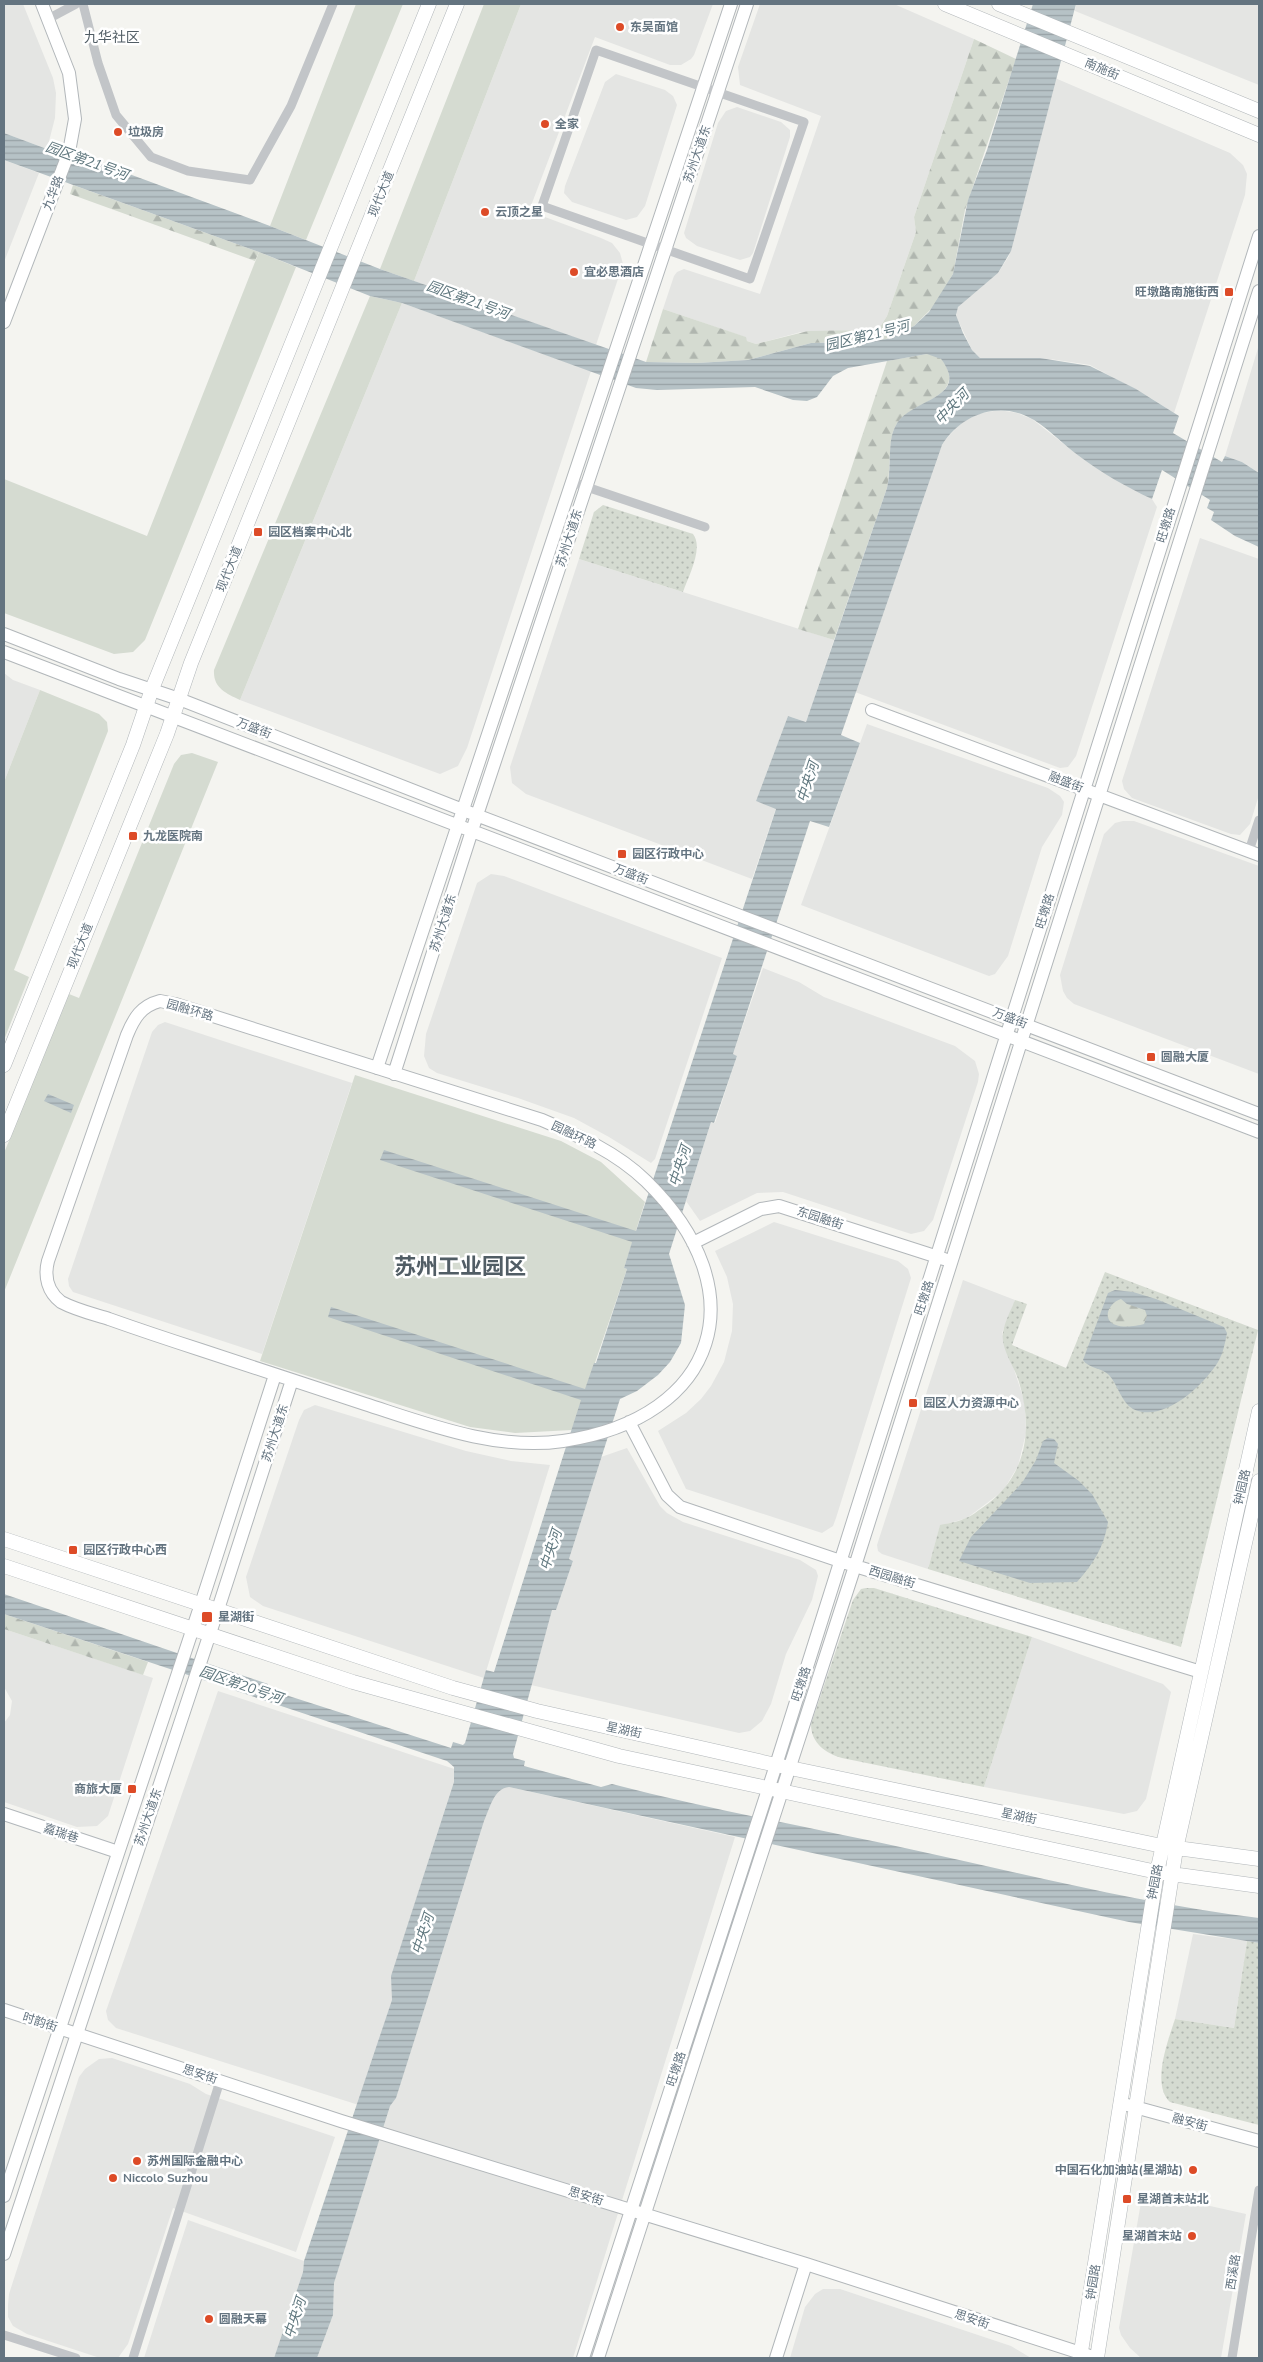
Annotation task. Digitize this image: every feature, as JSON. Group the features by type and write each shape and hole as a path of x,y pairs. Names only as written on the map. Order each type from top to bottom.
{"main road":[{"name":"九华路","path":"4,322 69,152 75,119 73,87 42,4"},
{"name":"现代大道","path":"4,1065 133,745 152,689 429,4"},
{"name":"现代大道","path":"4,1135 173,716 191,663 344,287 456,4"},
{"name":"苏州大道东","path":"377,1068 732,4"},
{"name":"苏州大道东","path":"394,1074 477,815 747,4"},
{"name":"南施街","path":"945,4 1259,134"},
{"name":"南施街","path":"999,4 1259,111"},
{"name":"旺墩路","path":"783,1766 840,1561 1259,236"},
{"name":"旺墩路","path":"583,2358 760,1812 774,1791 855,1566 1028,1025 1259,291"},
{"name":"万盛街","path":"4,634 119,679 179,699 738,916 1259,1114"},
{"name":"万盛街","path":"4,652 1259,1132"},
{"name":"融盛街","path":"872,710 1254,853"},
{"name":"园融环路","path":"160,1001 171,1003 394,1074 495,1104 568,1131 617,1157 645,1181 665,1203 690,1238 708,1282 711,1300 711,1326 706,1347 691,1375 679,1388 648,1411 629,1422 615,1427 561,1442 501,1440 452,1431 275,1375 61,1302 54,1296 48,1284 46,1272 48,1261 126,1035 137,1015 146,1006 160,1001"},
{"name":"东园融街","path":"690,1238 761,1209 780,1206 951,1261"},
{"name":"苏州大道东","path":"4,2196 193,1629 275,1375"},
{"name":"苏州大道东","path":"4,2254 210,1635 292,1380"},
{"name":"钟园路","path":"1080,2356 1152,1897 1259,1411"},
{"name":"西园融街","path":"629,1422 667,1495 680,1508 855,1566 1201,1672"},
{"name":"钟园路","path":"1096,2358 1137,2107 1161,1936 1176,1848 1259,1481"},
{"name":"星湖街","path":"4,1539 472,1693 537,1711 783,1766 1162,1846 1259,1859"},
{"name":"星湖街","path":"4,1566 353,1682 619,1756 774,1791 1157,1872 1259,1886"},
{"name":"旺墩路","path":"598,2358 774,1815 774,1791"},
{"name":"嘉瑞巷","path":"4,1814 118,1852"},
{"name":"时韵街","path":"4,2010 76,2034"},
{"name":"思安街","path":"76,2034 341,2121 806,2264 1080,2356 1096,2358"},
{"name":"融安街","path":"1120,2103 1259,2140"},
{"path":"776,2358 806,2264"}],"street":[{"path":"48,19 76,4"},
{"path":"83,4 98,62 116,115 151,157 188,172 250,180 291,106 333,4"},
{"path":"596,50 704,88 804,122 750,279 542,206 596,50"},
{"path":"572,482 705,527"},
{"path":"1254,853 1259,820"},
{"path":"133,2358 220,2081"},
{"name":"西溪路","path":"1232,2358 1259,2190"},
{"path":"4,2335 76,2358"}],"shaded area":[{"path":"4,4 23,4 53,78 56,93 55,118 47,149 4,133"},
{"path":"521,4 713,4 694,55 681,65 670,65 595,37 529,211 612,243 620,253 623,264 596,345 414,281"},
{"path":"760,4 894,4 974,39 914,217 916,232 887,316 880,327 873,330 801,332 756,344 747,341 745,337 663,309 674,276 677,272 684,269 760,294 821,116 740,85 738,67"},
{"path":"1076,4 1259,4 1259,85 1075,11"},
{"path":"616,74 665,90 673,96 677,105 645,206 637,217 626,220 572,202 564,193 605,82"},
{"path":"1055,78 1230,153 1243,165 1247,174 1245,195 1174,413 1090,365 1050,359 980,358 972,350 957,318 956,311 960,304 998,273 1009,256"},
{"path":"737,107 781,122 790,130 790,137 753,253 750,257 740,260 697,246 686,238 684,233 718,123 726,111"},
{"path":"4,160 39,173 4,262"},
{"path":"402,303 591,371 467,748 458,766 440,774 240,700"},
{"path":"1259,345 1259,473 1242,462 1225,456"},
{"path":"999,410 1017,413 1032,419 1079,456 1113,478 1152,499 1157,507 1076,756 1068,767 1060,768 855,692 938,452 945,440 961,423 978,414"},
{"path":"1200,538 1259,559 1259,795 1250,824 1240,835 1231,834 1132,798 1124,789 1122,781"},
{"path":"579,559 834,640 806,722 788,716 756,801 776,808 752,879 526,794 512,783 510,767"},
{"path":"4,673 13,680 40,690 4,782"},
{"path":"867,724 1048,788 1060,796 1064,802 1062,815 1042,847 1008,956 995,974 989,976 801,905"},
{"name":"圆融大厦","path":"1134,821 1259,866 1259,1074 1074,1004 1063,991 1060,975 1104,834 1115,823"},
{"path":"491,874 504,876 722,958 655,1159 651,1163 574,1118 518,1098 437,1073 429,1068 424,1056 426,1034 477,883"},
{"path":"763,968 799,982 824,997 955,1046 975,1061 979,1074 978,1082 933,1220 924,1231 911,1234 783,1192 757,1193 700,1221 686,1201 711,1122 715,1123 737,1056 733,1054"},
{"path":"165,1022 352,1083 262,1354 73,1292 69,1286 68,1279 152,1032 158,1025"},
{"path":"774,1222 898,1261 908,1269 911,1278 836,1518 833,1526 822,1533 686,1489 658,1431 686,1413 701,1399 711,1386 724,1362 732,1331 733,1304 727,1277 715,1251"},
{"path":"963,1280 1015,1300 1002,1333 1025,1403 1026,1433 1018,1466 1003,1491 967,1518 940,1526 928,1569 882,1554 878,1551 877,1545"},
{"path":"315,1405 466,1451 511,1461 550,1465 484,1678 263,1606 250,1597 246,1577 299,1420 304,1410"},
{"path":"627,1448 660,1506 667,1513 683,1522 800,1560 816,1570 818,1576 812,1600 786,1654 771,1704 762,1721 750,1731 739,1733 531,1685 552,1609 556,1610 573,1561 569,1559 601,1457"},
{"path":"4,1629 153,1678 108,1816 97,1826 77,1827 4,1802 4,1723 10,1715 12,1701 4,1687"},
{"path":"1032,1637 1163,1684 1171,1692 1146,1799 1137,1811 1124,1814 984,1787"},
{"path":"218,1691 509,1787 735,1837 573,2358 317,2358 333,2315 334,2283 387,2114 116,2028 108,2020 106,2011"},
{"path":"1193,1934 1247,1941 1234,2028 1175,2019"},
{"name":"苏州国际金融中心","path":"112,2058 190,2084 206,2094 335,2137 296,2252 173,2208 128,2344 118,2358 100,2358 27,2334 13,2326 8,2317 8,2305 9,2294 79,2077 85,2069 99,2059"},
{"path":"1143,2191 1246,2214 1221,2358 1141,2358 1130,2348 1121,2335 1119,2328"},
{"path":"188,2220 304,2261 303,2272 274,2358 144,2358"},
{"path":"823,2289 840,2289 1011,2346 1031,2358 790,2358 805,2307 815,2294"}],"green space":[{"path":"356,4 403,4 306,240 270,226"},
{"path":"484,4 521,4 414,281 380,269"},
{"path":"974,39 1016,59 965,210 953,274 935,305 914,326 896,336 878,341 811,343 748,360 697,363 646,362 663,309 746,337 747,341 756,344 808,331 873,330 880,327 887,316 916,232 914,217"},
{"path":"73,185 259,252 255,261 70,194"},
{"path":"259,252 296,267 145,640 133,652 114,654 4,613 4,479 147,536"},
{"path":"370,296 402,303 240,700 218,686 214,670"},
{"path":"927,354 941,359 946,366 949,377 947,386 940,393 901,418 895,427 891,439 887,488 834,640 798,629 887,361"},
{"path":"603,505 693,534 697,547 696,555 683,592 579,559 594,512"},
{"path":"40,690 99,714 107,722 108,731 14,970 29,977 4,1040 4,782"},
{"path":"192,753 218,762 4,1292 4,1153 69,994 79,998 174,764 181,755"},
{"path":"355,1075 561,1141 601,1162 645,1202 624,1268 627,1269 572,1430 515,1433 470,1427 260,1361"},
{"path":"1105,1272 1258,1330 1181,1647 928,1569 940,1525 968,1517 997,1496 1017,1468 1023,1452 1026,1418 1024,1400 1003,1338 1005,1324 1015,1300 1027,1304 1012,1345 1066,1368"},
{"path":"1122,1299 1140,1307 1147,1316 1144,1324 1117,1326 1109,1320 1108,1309 1112,1304"},
{"path":"874,1588 1032,1637 984,1787 842,1758 825,1750 813,1737 811,1724 853,1600 861,1589"},
{"path":"4,1614 148,1662 143,1675 4,1629"},
{"path":"1247,1941 1259,1943 1259,2125 1170,2102 1164,2094 1161,2074 1175,2019 1234,2028"}],"water":[{"path":"1033,4 1076,4 1011,251 998,273 958,307 956,315 963,333 972,350 980,358 1040,358 1090,366 1136,389 1179,416 1173,433 1222,462 1225,456 1242,462 1259,473 1259,547 1235,536 1211,520 1214,512 1207,508 1210,500 1162,470 1152,499 1096,468 1073,452 1040,424 1021,414 1009,411 983,413 960,425 942,445 841,735 860,743 829,827 810,821 733,1054 737,1056 714,1123 711,1122 669,1254 685,1305 681,1343 670,1362 658,1375 637,1391 620,1399 569,1559 573,1561 556,1610 552,1610 513,1754 514,1758 525,1761 524,1766 601,1787 612,1784 725,1811 1086,1888 1172,1905 1259,1918 1259,1943 1129,1922 509,1787 504,1788 496,1795 484,1821 396,2098 390,2106 334,2283 333,2315 317,2358 274,2358 303,2272 304,2261 392,2000 391,1976 454,1782 454,1767 447,1761 4,1614 4,1594 268,1684 267,1689 451,1748 453,1742 463,1745 465,1743 486,1670 494,1672 581,1400 328,1317 331,1307 585,1389 594,1363 596,1363 627,1269 624,1268 632,1242 380,1160 384,1150 636,1231 776,809 756,801 788,716 806,722 887,488 891,440 895,427 902,417 943,391 949,383 948,373 941,359 927,354 848,368 833,376 817,397 807,401 793,400 755,387 657,390 636,388 402,303 370,296 259,252 4,160 4,133 47,149 83,157 380,269 646,362 697,363 748,360 811,343 860,342 887,339 914,326 929,312 953,274 968,200 987,150"},
{"path":"48,1094 74,1105 71,1113 44,1101"},
{"path":"1115,1290 1133,1292 1156,1299 1224,1327 1227,1333 1223,1352 1218,1362 1203,1381 1182,1400 1157,1411 1145,1412 1133,1409 1125,1402 1109,1375 1085,1363 1083,1360 1108,1293","holes":["1121,1299 1127,1304 1145,1310 1147,1316 1144,1324 1122,1326 1116,1325 1108,1319 1108,1311 1113,1303"]},
{"path":"1048,1438 1054,1439 1058,1444 1054,1463 1079,1481 1092,1494 1108,1522 1101,1547 1088,1568 1077,1582 1030,1583 959,1561 971,1537 1022,1483 1036,1460 1043,1441"}],"place":[{"name":"东吴面馆","path":"620,27"},
{"name":"全家","path":"545,124"},
{"name":"垃圾房","path":"118,132"},
{"name":"云顶之星","path":"485,212"},
{"name":"宜必思酒店","path":"574,272"},
{"name":"旺墩路南施街西","path":"1229,292"},
{"name":"园区档案中心北","path":"258,532"},
{"name":"九龙医院南","path":"133,836"},
{"name":"园区行政中心","path":"622,854"},
{"name":"圆融大厦","path":"1151,1057"},
{"name":"园区人力资源中心","path":"913,1403"},
{"name":"园区行政中心西","path":"73,1550"},
{"name":"星湖街","path":"207,1617"},
{"name":"商旅大厦","path":"132,1789"},
{"name":"苏州国际金融中心","path":"137,2161"},
{"name":"中国石化加油站(星湖站)","path":"1193,2170"},
{"name":"Niccolo Suzhou","path":"113,2178"},
{"name":"星湖首末站北","path":"1127,2199"},
{"name":"星湖首末站","path":"1192,2236"},
{"name":"圆融天幕","path":"209,2319"}],"district":[{"name":"九华社区","path":"112,37"},
{"name":"苏州工业园区","path":"460,1267"}],"water label":[{"name":"园区第21号河","path":"87,161"},
{"name":"园区第21号河","path":"468,300"},
{"name":"园区第21号河","path":"867,336"},
{"name":"中央河","path":"952,407"},
{"name":"中央河","path":"808,782"},
{"name":"中央河","path":"680,1166"},
{"name":"中央河","path":"551,1550"},
{"name":"园区第20号河","path":"241,1685"},
{"name":"中央河","path":"423,1934"},
{"name":"中央河","path":"295,2318"}]}
